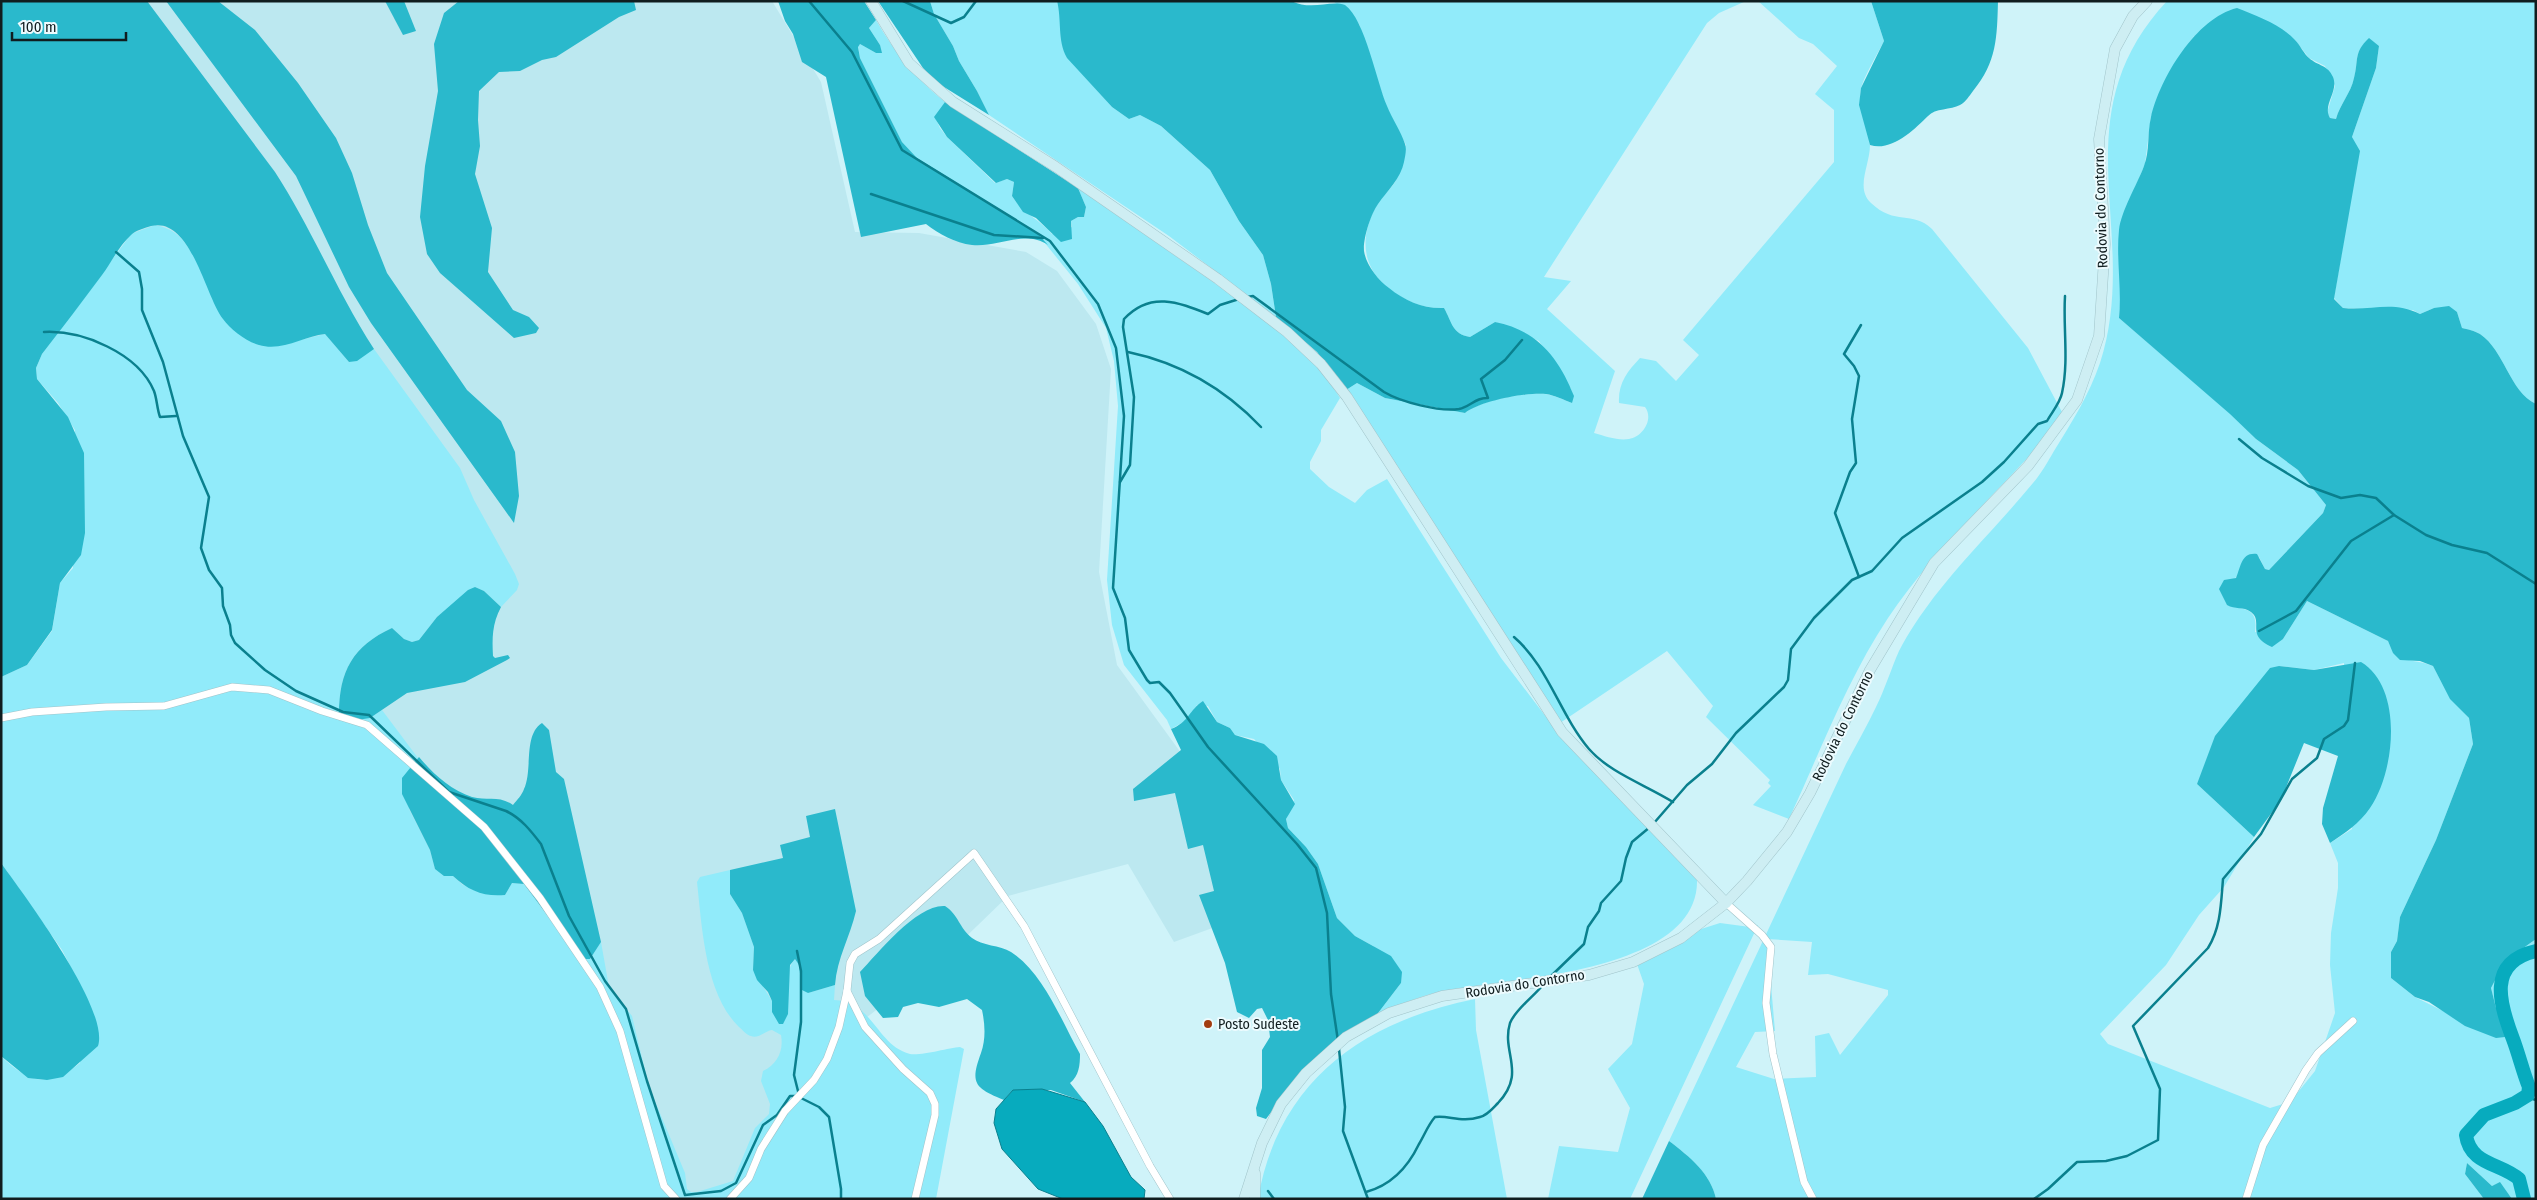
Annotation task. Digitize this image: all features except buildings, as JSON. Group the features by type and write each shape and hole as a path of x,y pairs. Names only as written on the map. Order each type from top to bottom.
{"main road":[{"path":"871,1 909,63 953,102 1056,167 1218,279 1287,332 1321,364 1347,397 1562,732 1726,904"},
{"name":"Rodovia do Contorno","path":"1243,1199 1254,1162 1270,1124 1293,1088 1326,1053 1346,1037 1389,1013 1442,996 1589,975 1633,962 1681,938 1726,904 1747,882 1787,832 1810,793 1870,670 1934,563 2028,466 2077,400 2099,336 2105,244 2099,138 2115,49 2133,16 2147,1"},
{"path":"1254,1162 1255,1199"}],"street":[{"path":"1,718 32,712 164,706 232,687 269,690 322,712 367,725 484,827 540,898 600,987 620,1031 664,1186 676,1199"},
{"path":"730,1199 749,1178 761,1149 785,1111 814,1080 827,1059 839,1027 847,991 850,963 855,954 879,939 974,853 1024,926 1150,1166 1170,1199"},
{"path":"1726,904 1762,935 1771,947 1766,1003 1773,1054 1804,1182 1813,1199"},
{"path":"847,991 865,1027 903,1069 930,1092 935,1104 935,1115 915,1199"},
{"path":"2246,1199 2263,1145 2306,1070 2318,1052 2353,1021"}],"shaded area":[{"path":"1,1 147,1 275,172 374,349 357,361 349,362 325,334 276,347 259,345 249,341 239,335 223,319 187,245 177,233 165,226 151,226 138,230 131,235 42,354 36,368 37,379 68,417 84,453 85,533 81,555 60,583 52,630 27,665 1,677"},
{"path":"11,1 772,1 821,82 855,232 919,233 1026,252 1057,271 1096,324 1111,369 1099,572 1117,665 1200,779 1297,897 1174,942 1128,864 1008,896 946,956 853,1028 806,1199 587,1199"},
{"path":"166,1 218,1 255,30 298,83 336,138 352,173 368,225 387,273 467,390 501,421 515,452 519,496 514,523 371,323 349,287 296,176"},
{"path":"385,1 404,1 416,31 403,35"},
{"path":"459,1 634,1 636,10 619,17 556,57 542,60 520,71 499,72 479,91 478,120 480,146 475,174 492,228 488,272 513,310 529,317 539,328 536,333 514,338 440,273 427,254 420,217 425,166 438,91 434,44 444,13"},
{"path":"778,1 864,1 876,20 869,28 880,45 882,53 876,53 860,44 858,47 860,58 902,142 917,158 1036,232 1048,245 1030,239 982,245 966,244 948,238 926,224 861,237 826,77 802,62 793,34 785,21"},
{"path":"878,1 930,1 934,14 989,115 936,82 923,68"},
{"path":"930,1 1057,1 1077,68 1112,107 1129,119 1140,115 1161,126 1210,170 1239,221 1263,255 1271,284 1276,317 1169,236 989,115 934,14"},
{"path":"1057,1 1291,1 1306,5 1345,5 1359,23 1383,96 1406,148 1400,173 1375,208 1368,226 1364,251 1370,267 1381,281 1402,297 1422,306 1444,308 1453,327 1459,333 1470,337 1495,322 1510,326 1534,339 1545,348 1561,370 1574,396 1572,403 1556,396 1527,394 1492,401 1465,413 1385,398 1357,383 1346,390 1317,352 1276,317 1271,284 1263,255 1239,221 1210,170 1161,126 1140,115 1129,119 1112,107 1067,58 1062,44"},
{"path":"1333,1 1746,1 1719,13 1707,23 1544,277 1571,281 1547,309 1615,371 1594,433 1612,438 1629,439 1639,435 1648,422 1645,407 1619,403 1620,390 1624,378 1631,368 1640,358 1656,361 1676,381 1699,355 1683,340 1834,162 1834,110 1815,94 1837,66 1813,44 1799,38 1758,1 1871,1 1884,41 1862,84 1860,97 1870,145 1864,176 1866,197 1880,210 1888,214 1917,220 1925,223 1932,229 2028,348 2063,414 2046,438 1923,571 1888,618 1847,691 1789,819 1753,805 1771,786 1768,783 1770,780 1706,717 1713,706 1667,651 1560,723 1346,390 1357,383 1385,398 1465,413 1481,404 1526,394 1555,396 1572,403 1571,389 1539,341 1495,322 1470,337 1459,333 1453,327 1444,308 1422,306 1401,297 1388,288 1372,270 1366,250 1367,228 1376,206 1397,178 1406,145 1386,106 1359,24"},
{"path":"1871,1 1998,1 1996,38 1991,59 1981,80 1967,99 1956,107 1931,113 1909,133 1894,143 1878,146 1870,145 1859,105 1861,88 1884,41"},
{"path":"2167,1 2536,1 2536,404 2519,390 2496,350 2488,341 2478,333 2462,328 2457,312 2434,308 2420,314 2413,310 2343,308 2334,298 2344,239 2355,145 2352,137 2376,68 2379,46 2369,39 2361,48 2357,57 2353,84 2336,119 2330,118 2327,113 2335,86 2325,66 2309,58 2295,40 2194,36 2166,79 2151,117 2145,164 2130,200 2119,318 2231,414 2256,439 2298,470 2326,505 2323,513 2269,570 2265,569 2259,557 2234,579 2239,608 2251,613 2255,619 2255,632 2283,639 2307,601 2388,641 2397,654 2407,660 2433,666 2450,698 2469,718 2473,744 2436,840 2400,917 2397,941 2391,952 2391,978 2415,997 2445,1012 2514,1035 2496,1009 2491,988 2505,961 2536,939 2536,1199 2512,1199 2500,1183 2492,1186 2467,1163 2465,1174 2484,1199 1716,1199 1710,1182 1698,1166 1669,1141 1846,764 1879,700 1903,644 1920,616 1946,582 2039,476 2080,408 2100,363 2110,315 2113,268 2108,177 2109,133 2116,89 2135,45","holes":["2344,663 2352,829 2330,843 2338,863 2338,888 2331,933 2330,965 2335,1013 2315,1071 2290,1102 2270,1108 2108,1044 2100,1034 2166,965 2199,915 2224,887 2254,837 2197,784 2279,666 2314,670","1767,939 1812,942 1808,975 1828,974 1888,990 1888,995 1840,1055 1829,1033 1815,1036 1816,1077 1774,1079 1736,1067 1755,1032 1775,1031"]},
{"path":"2237,8 2282,29 2295,40 2309,58 2331,73 2334,88 2328,108 2330,118 2336,119 2353,83 2357,57 2364,43 2369,38 2379,46 2376,68 2352,137 2360,151 2334,299 2343,308 2391,307 2410,310 2420,314 2434,308 2449,306 2457,312 2462,328 2480,334 2496,350 2519,390 2536,404 2536,939 2505,961 2491,988 2496,1008 2507,1010 2504,1019 2514,1036 2496,1038 2465,1026 2429,1002 2415,997 2391,978 2391,952 2397,941 2400,917 2436,840 2473,744 2469,718 2450,699 2433,666 2420,661 2400,660 2393,653 2388,641 2307,601 2283,639 2272,647 2259,638 2255,616 2251,612 2227,605 2219,589 2224,580 2236,578 2245,558 2248,555 2257,554 2265,569 2269,570 2323,513 2326,505 2298,470 2256,439 2230,414 2119,318 2118,252 2120,223 2146,160 2151,117 2162,85 2171,68 2194,37 2222,14"},
{"path":"876,20 908,66 926,86 948,104 945,103 935,117 947,137 995,183 1007,179 1014,182 1012,196 1016,202 1052,234 1072,227 1071,221 1078,217 1084,217 1086,207 1078,188 1282,330 1323,371 1340,398 1321,430 1321,441 1310,462 1310,469 1329,487 1355,503 1367,490 1387,479 1501,658 1553,726 1697,879 1689,911 1666,935 1633,953 1592,966 1547,976 1435,993 1404,1003 1375,1017 1401,983 1373,946 1355,936 1337,918 1318,864 1306,847 1288,828 1286,819 1294,800 1281,780 1280,769 1254,739 1235,735 1230,728 1217,722 1208,706 1197,705 1187,720 1171,729 1167,720 1124,665 1112,625 1107,580 1118,406 1114,361 1106,328 1078,284 1036,232 917,158 902,142 860,58 858,46 860,44 876,53 880,45 869,28"},
{"path":"945,102 1078,188 1086,207 1084,217 1078,217 1071,221 1072,239 1061,242 1036,218 1023,212 1012,196 1014,182 1007,179 996,183 947,137 934,117"},
{"path":"155,225 176,233 190,250 300,340 325,334 349,362 374,349 460,468 474,500 515,574 519,584 517,590 501,607 484,591 475,587 437,617 419,640 412,642 404,639 392,628 367,643 358,652 345,673 339,714 370,718 382,710 418,758 409,809 430,850 435,869 453,876 463,885 505,895 512,883 524,884 581,962 582,958 590,959 601,942 609,987 632,1016 649,1087 685,1173 687,1189 691,1192 697,1192 733,1181 755,1128 769,1114 770,1104 761,1081 763,1071 776,1061 782,1041 781,1035 772,1030 754,1037 748,1035 739,1027 719,997 712,978 707,959 697,882 700,877 730,870 730,894 742,913 754,947 753,970 772,1001 772,1012 788,1014 787,985 789,971 795,959 799,965 803,990 808,993 835,985 834,1000 858,1008 889,1042 899,1049 915,1054 960,1047 964,1049 936,1199 1,1199 1,1056 21,1072 39,1079 49,1079 58,1076 80,1063 83,991 62,950 1,863 1,677 27,665 52,631 60,583 73,568 75,430 58,403 37,379 36,368 42,354 131,234"},
{"path":"475,587 484,591 501,607 493,631 493,656 495,658 508,655 510,658 465,682 407,693 370,718 350,721 339,714 345,673 358,652 367,643 392,628 404,639 412,642 419,640 437,617 468,590"},
{"path":"2361,662 2375,674 2384,691 2389,710 2391,731 2385,774 2379,792 2370,808 2346,832 2330,843 2322,824 2323,808 2338,756 2304,743 2281,800 2254,837 2197,784 2215,736 2270,668 2279,666 2314,670"},
{"path":"1203,701 1217,722 1230,728 1235,735 1264,744 1277,756 1281,780 1295,804 1286,819 1288,828 1306,847 1318,864 1337,918 1355,936 1391,956 1402,972 1401,983 1375,1017 1291,1086 1266,1119 1257,1116 1256,1108 1262,1088 1262,1050 1270,1037 1268,1020 1262,1008 1257,1009 1249,1018 1237,1012 1225,963 1199,895 1214,891 1203,845 1188,849 1175,793 1134,801 1133,789 1181,750 1171,729 1182,723 1198,704"},
{"path":"542,723 549,730 556,772 564,779 601,942 590,959 582,959 582,962 524,884 512,883 505,895 484,894 465,886 453,876 444,876 435,869 430,850 402,794 402,778 419,757 436,775 464,794 477,798 503,800 513,805 521,795 527,781 532,736"},
{"path":"835,809 856,911 838,966 835,985 808,993 802,990 799,965 795,959 790,965 788,1014 783,1024 779,1024 772,1012 772,1001 768,992 757,980 753,970 754,947 742,913 730,894 730,870 783,858 780,845 810,837 806,816"},
{"path":"1,863 45,925 79,980 91,1006 98,1029 98,1046 63,1077 47,1080 28,1078 1,1056"},
{"path":"945,906 953,913 964,930 976,941 1011,952 1033,972 1051,999 1080,1054 1077,1074 1070,1083 1085,1102 1051,1090 1013,1090 1004,1100 981,1088 977,1083 976,1071 984,1042 983,1015 982,1010 967,999 939,1007 918,1003 903,1007 898,1017 883,1018 865,996 860,972 887,942 911,921 934,907"},
{"path":"1720,923 1750,927 1758,925 1630,1199 1548,1199 1559,1146 1618,1152 1630,1108 1608,1069 1632,1044 1644,984 1637,964 1698,930"},
{"path":"1475,999 1476,1030 1507,1199 1258,1199 1269,1157 1285,1121 1306,1090 1332,1063 1363,1041 1397,1023 1435,1009"},
{"path":"1042,1089 1085,1102 1103,1126 1131,1177 1145,1190 1144,1199 1063,1199 1038,1189 1002,1149 994,1123 996,1109 1013,1090"},
{"path":"1669,1141 1698,1166 1709,1182 1716,1199 1642,1199"},
{"path":"2467,1163 2492,1186 2500,1182 2512,1199 2484,1199 2465,1174"}],"waterway":[{"path":"809,1 852,52 902,150 1050,241 1098,304 1116,348 1124,416 1113,588 1125,618 1129,650 1147,680 1150,683 1159,682 1170,693 1208,747 1297,844 1316,868 1327,913 1331,994 1338,1041"},
{"path":"903,1 951,23 964,17 976,1"},
{"path":"871,194 994,235 1043,238"},
{"path":"116,252 139,272 142,289 142,310 163,362 183,436 209,497 201,548 209,570 222,588 223,606 235,643 265,670 296,691 343,712 369,715 449,792 506,811 521,821 533,834 541,844 569,916 605,981 626,1009 647,1081 685,1195 721,1191 736,1183 763,1125 777,1115 790,1096 795,1096"},
{"path":"1247,297 1253,296 1384,392 1410,403 1431,408 1459,409 1480,399 1488,398 1481,379 1505,360 1522,340"},
{"path":"1654,823 1687,785 1712,764 1736,733 1784,687 1788,680 1791,649 1814,618 1852,580 1872,571 1902,538 1982,482 2004,462 2038,424 2047,421 2060,400 2064,381 2065,296"},
{"path":"1120,482 1130,465 1134,397 1123,327 1124,319 1134,310 1154,302 1175,303 1208,314 1220,305 1239,299"},
{"path":"1859,577 1835,513 1850,472 1856,463 1852,419 1859,376 1854,366 1844,354 1861,325"},
{"path":"44,332 75,335 107,346 122,355 146,377 154,391 160,417 176,416"},
{"path":"1128,352 1166,363 1200,379 1217,389 1261,427"},
{"path":"2239,439 2262,458 2308,486 2341,498 2360,495 2376,498 2394,515 2426,535 2452,545 2487,553 2536,584"},
{"path":"2259,631 2296,611 2351,541 2394,515"},
{"path":"1514,637 1536,662 1579,736 1589,749 1618,772 1673,802"},
{"path":"2034,1199 2048,1189 2077,1162 2106,1161 2127,1156 2158,1140 2160,1089 2133,1026 2208,948 2218,923 2223,879 2261,834 2292,779 2317,758 2324,739 2344,726 2348,720 2355,663"},
{"path":"1549,978 1584,944 1588,927 1599,911 1601,903 1621,881 1632,842 1650,827"},
{"path":"797,951 801,971 801,1022 794,1075 799,1095"},
{"path":"2524,1199 2519,1179 2480,1158 2473,1152 2466,1135 2484,1115 2515,1103 2528,1095 2529,1087 2504,1012 2501,986 2503,975 2509,965 2520,957 2536,951"},
{"path":"1366,1192 1384,1185 1398,1174 1410,1160 1428,1126 1435,1117 1473,1119 1485,1115 1498,1103 1511,1082 1512,1072 1508,1044 1510,1023 1520,1008 1542,986"},
{"path":"1339,1049 1345,1107 1343,1131 1368,1199"},
{"path":"2526,1097 2536,1100"},
{"path":"801,1098 819,1107 829,1117 841,1199"},
{"path":"1268,1191 1274,1199"}],"place":[{"name":"Posto Sudeste","path":"1208,1024"}]}
